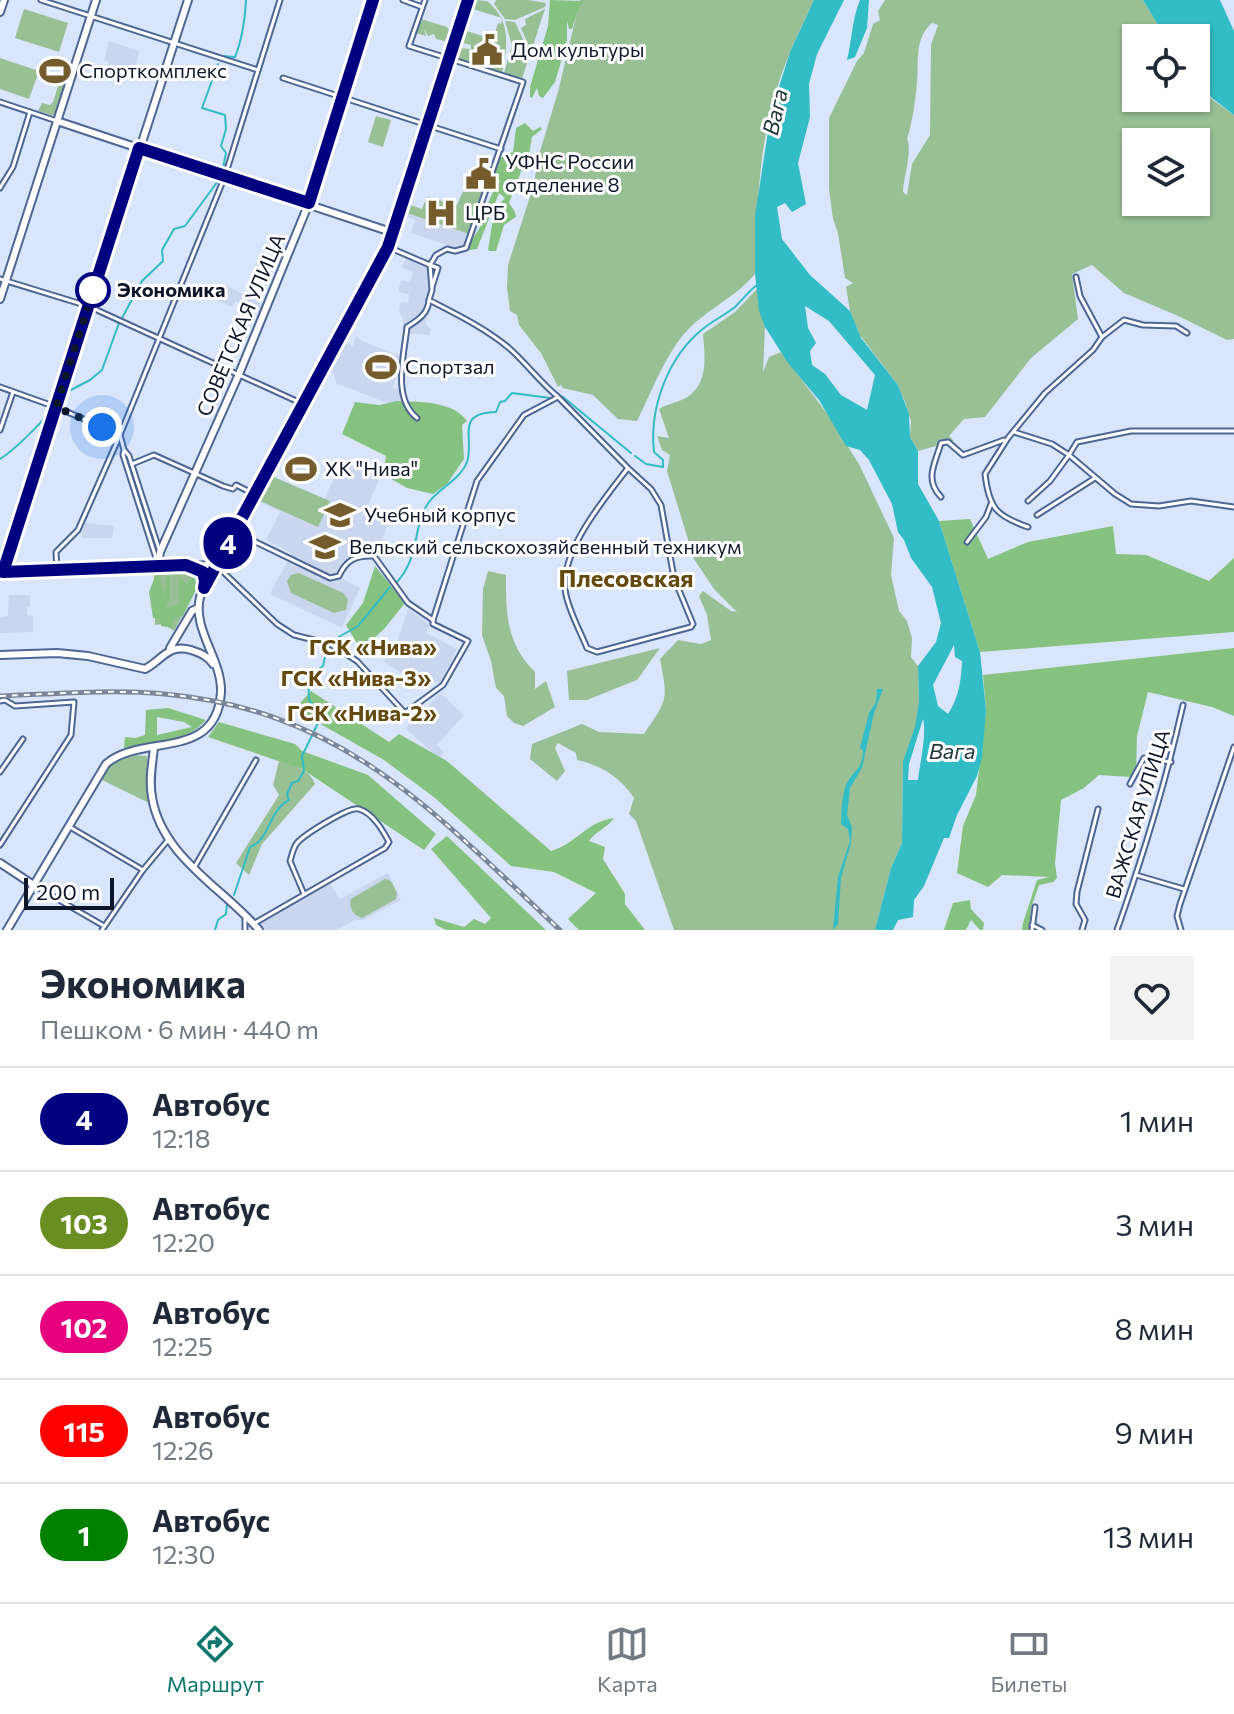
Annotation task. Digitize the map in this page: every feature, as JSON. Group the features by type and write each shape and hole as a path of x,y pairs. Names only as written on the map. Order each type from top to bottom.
{"main road":[{"path":"0,12 4,0"},
{"path":"0,299 3,280 96,0"},
{"path":"188,0 2,572 216,565"},
{"name":"СОВЕТСКАЯ УЛИЦА","path":"158,555 239,374 309,203 373,0"},
{"path":"204,588 388,247 468,0"},
{"path":"57,121 394,233"},
{"path":"145,566 158,555 163,565"},
{"path":"152,768 160,752 195,736 212,719 221,691 198,608 205,581 203,572 186,565"},
{"path":"205,565 212,573"},
{"path":"0,655 57,653 88,656 139,670 151,666 168,651 192,611 198,608"},
{"path":"168,651 181,647 198,652 211,660 217,670"},
{"path":"7,930 106,764 118,756 172,745"},
{"path":"154,748 153,802 170,839 194,868 256,927"},
{"path":"143,750 150,752 153,759"},
{"path":"0,863 35,886"}],"street":[{"path":"41,0 258,70"},
{"path":"57,570 56,552 78,530 225,176 280,0"},
{"path":"403,0 423,7"},
{"path":"417,418 408,411 402,389 407,327 421,318 428,307 432,287 430,265 442,250 466,248 523,82 409,46 425,0"},
{"path":"283,78 501,149"},
{"path":"0,102 57,121"},
{"path":"0,188 13,167 30,112"},
{"path":"388,247 430,265"},
{"path":"1076,277 1080,296 1102,337"},
{"path":"3,280 88,306 303,404"},
{"path":"429,300 493,336 511,350 651,489 661,505 674,578 693,624 591,652 566,595 565,580 571,559 596,508 628,468"},
{"path":"967,542 986,517 991,504 985,474 1008,438 1045,393 1093,350 1102,337 1128,319 1143,325 1176,326 1187,333"},
{"path":"0,387 120,435"},
{"path":"0,430 13,392"},
{"path":"433,620 477,481 524,415 558,397"},
{"path":"1028,501 1050,481 1077,442 1131,431 1234,431"},
{"path":"1014,432 1052,444 1131,504 1144,507 1191,501 1234,507"},
{"path":"120,435 132,464 158,555"},
{"path":"941,497 933,489 930,474 941,443 948,442 963,455 1008,438"},
{"path":"124,450 123,455 158,555"},
{"path":"132,464 154,455 223,486 233,489 236,485 254,494"},
{"path":"1037,515 1095,478"},
{"path":"991,504 1005,518 1028,527"},
{"path":"216,565 277,624 294,635 330,644 357,661 405,713 443,685 468,641 433,624 433,620 408,603 374,556 359,555 344,565 339,576 330,578 234,532"},
{"path":"0,701 5,700 15,706 74,702 71,735 0,845"},
{"name":"ВАЖСКАЯ УЛИЦА","path":"1117,930 1171,762 1183,705"},
{"path":"0,772 3,762 23,739"},
{"path":"1181,930 1177,916 1184,889 1234,747"},
{"path":"1130,784 1144,758 1171,762"},
{"path":"194,868 256,760"},
{"path":"256,927 304,894 385,848 389,842 372,817 360,809 344,813 296,844 290,861 304,894"},
{"path":"1082,930 1085,920 1076,904 1077,892 1098,809"},
{"path":"69,827 143,870"},
{"path":"35,886 103,928 162,844 170,839"},
{"path":"1136,875 1184,889"},
{"path":"1035,907 1032,928 1042,930"},
{"path":"245,915 245,930"}],"shaded area":[{"path":"109,41 139,51 133,80 119,76 117,80 102,75 109,62 104,60"},
{"name":"ЦРБ","path":"466,185 483,191 464,247 459,249 411,233 415,220 406,217 410,205 422,209 427,197 457,205"},
{"path":"406,258 427,266 428,291 433,304 425,323 431,329 429,335 403,333 399,310 401,302 408,303 409,294 398,292 401,280 410,282 413,272 402,267"},
{"path":"223,284 263,304 259,312 236,301 232,307 218,301"},
{"path":"356,336 400,356 393,388 401,390 403,406 336,383 334,374 324,368 339,339 353,346"},
{"name":"Вельский сельскохозяйсвенный техникум","path":"342,463 379,480 366,510 389,522 382,540 342,562 337,576 360,588 342,628 270,594 292,553 266,540 280,512 256,500 269,476 324,499"},
{"path":"85,523 114,526 112,538 81,538"},
{"path":"9,595 30,595 27,615 33,616 33,632 0,633 0,617 8,616"},
{"path":"408,609 430,625 426,633 457,649 439,684 413,671 408,677 384,662 397,642"},
{"path":"440,693 464,715 437,745 444,752 439,758 405,728"},
{"path":"388,873 401,900 363,920 355,920 336,930 264,930 259,922 329,882 340,899"}],"green space":[{"path":"473,0 487,1 501,18 470,8"},
{"path":"496,0 546,3 545,7 515,20 505,19 494,4"},
{"path":"550,0 584,1 572,29 569,29 567,21 567,41 560,51 561,62 555,82 543,98 539,96 537,88 532,98 530,87 548,26"},
{"path":"580,0 814,0 782,74 766,131 755,274 684,334 664,365 637,421 618,419 593,395 561,385 558,387 541,353 519,325 517,315 510,311 508,265 534,184 538,158"},
{"path":"885,0 1143,0 1158,24 1122,24 1122,112 1210,112 1210,98 1234,115 1234,339 1227,340 1124,293 1092,265 1072,274 1078,319 1031,358 985,417 964,419 949,436 954,441 918,451 910,437 911,421 898,385 859,334 850,311 846,287 853,283 845,278 829,189 829,118 864,53 873,24 880,20 878,11","holes":["932,23 938,25 931,45 930,135 912,164 907,195 903,192 909,150 907,139 916,95 918,51 926,29"]},
{"path":"24,9 68,23 59,52 15,38"},
{"path":"545,9 531,51 521,28 526,25 525,19"},
{"path":"421,19 447,27 451,33 448,42 436,39 434,34 428,36 424,29 426,36 416,33 420,20 423,23"},
{"path":"502,20 506,53 502,73 456,59 458,48 471,49 471,45 460,42 463,30 493,39"},
{"path":"505,21 515,22 530,54 522,79 504,73 512,45"},
{"path":"0,58 39,71 29,99 0,89"},
{"path":"65,64 72,66 58,112 55,116 38,111 42,103 50,105 53,102"},
{"path":"376,116 391,120 383,147 368,142"},
{"path":"525,123 533,131 542,129 532,137 529,155 521,161 522,169 509,203 516,217 504,225 496,251 488,250 495,215 505,198 499,193 477,249 469,250 468,246 500,181 493,177 500,158 513,152 516,128"},
{"name":"ЦРБ","path":"466,185 483,191 469,234 407,213 410,205 422,209 427,197 457,205"},
{"path":"757,289 765,327 763,372 769,357 781,352 831,419 860,466 894,538 891,575 899,611 907,621 912,638 911,657 918,666 919,701 915,728 903,762 902,843 891,868 875,930 674,930 636,821 629,814 634,798 629,791 609,773 577,760 576,753 558,743 555,748 565,771 557,781 530,759 532,744 582,724 599,732 644,734 664,699 660,659 678,640 701,644 711,640 707,615 699,596 703,591 737,612 714,589 694,559 667,471 670,455 662,450 657,436 669,438 659,409 684,399 702,379 703,334 735,312"},
{"path":"397,401 445,406 461,414 467,421 462,425 464,459 447,484 433,494 407,488 383,474 386,456 342,434 355,402 379,405"},
{"path":"269,475 330,501 318,527 256,499"},
{"path":"970,519 988,559 1028,542 1113,526 1116,554 1146,555 1209,581 1234,558 1234,632 980,652 939,521"},
{"path":"375,566 405,603 384,629 361,650 346,625 363,603"},
{"path":"198,571 201,581 174,631 163,624 155,625 154,573"},
{"path":"488,571 506,575 513,639 535,672 535,689 546,681 555,707 523,726 507,716 504,696 496,688 482,635 483,589"},
{"path":"299,573 343,593 348,599 346,610 334,613 291,593 287,581 291,575"},
{"path":"156,574 159,574 165,597 167,576 170,576 170,600 165,606 169,608 179,605 179,579 187,584 194,575 200,581 183,616 173,618 173,628 161,626 160,619 153,618 149,592"},
{"path":"660,648 637,680 587,700 569,700 567,671"},
{"path":"1234,648 1234,716 1212,707 1148,692 1137,736 1136,773 1130,777 1099,775 1084,788 1061,800 1055,863 1057,878 1039,885 1031,908 1029,930 1022,930 1023,923 1037,880 1049,877 1002,875 988,887 957,873 963,826 976,795 986,710 983,675"},
{"path":"311,691 389,742 399,734 447,761 551,851 596,824 614,818 589,841 605,847 603,859 625,894 625,904 645,930 579,930 568,919 596,893 554,872 511,866 435,798 384,760 301,713 300,703"},
{"path":"168,708 206,720 179,738 124,748 125,737 145,735 146,710","holes":["157,717 184,722 192,727 157,735"]},
{"path":"219,722 295,744 302,751 368,775 436,834 424,850 302,769 208,737"},
{"path":"133,755 147,756 151,804 102,780 111,763"},
{"path":"279,761 305,771 315,784 262,844 249,875 236,863 279,795 273,785"},
{"path":"447,836 546,930 446,930 436,925 434,918 464,927 474,919 485,924 491,918 431,849"},
{"path":"385,879 391,881 397,893 396,899 362,918 356,915 351,909 351,899"},
{"path":"970,900 971,909 984,923 983,930 971,920 966,930 944,930 953,903"}],"water":[{"name":"Вага","path":"814,0 844,0 817,54 809,84 810,117 798,163 806,204 792,212 785,203 777,207 782,239 810,275 850,311 861,338 898,385 909,414 910,437 918,451 918,484 939,521 980,652 986,710 982,758 977,776 949,838 944,838 924,886 914,900 913,917 898,920 893,930 875,930 891,868 902,843 903,761 915,727 919,701 918,666 936,642 941,623 932,587 911,558 898,532 892,504 869,460 860,450 846,446 819,400 788,363 765,327 759,311 755,274 755,216 771,112 790,52","holes":["805,306 829,321 875,375 867,410 841,395 825,374 812,365 810,351 816,343 808,328","954,645 955,657 962,661 962,668 957,695 948,714 938,706 933,685","923,719 924,740 918,780 908,780 909,764"]},
{"path":"860,0 869,0 867,28 855,57 847,60 855,15"},
{"path":"1143,0 1220,0 1234,31 1234,115 1210,96 1210,24 1158,24"},
{"path":"877,689 883,689 874,713 862,768 850,788 847,815 852,827 851,843 841,878 838,924 833,930 838,877 850,841 848,829 841,824 843,794 862,760 863,750 860,748 869,713 876,702"}],"waterway":[{"path":"223,56 235,57 243,29 246,0"},
{"path":"218,64 202,108 225,115 226,129 221,146 226,153 223,168"},
{"path":"122,318 142,281 163,261 162,250 174,229 185,226 218,181"},
{"path":"635,456 646,464 663,467 663,460 654,452 653,435 658,401 671,368 691,340 735,307 757,285"},
{"path":"67,392 102,370 119,323"},
{"path":"396,583 409,563 420,521 429,502 460,474 467,462 470,422 483,413 496,412 500,402 512,393 550,398"},
{"path":"557,395 631,453"},
{"path":"53,402 57,396"},
{"path":"0,459 50,411"},
{"path":"337,638 358,626 390,587"},
{"path":"234,895 250,847 262,838 277,811 289,800 287,794 292,783 298,781 304,771 302,756 320,719 309,699 308,677 323,666 326,652"},
{"path":"215,930 218,920 226,914 227,904"}],"railway":[{"path":"0,696 103,692 164,694 228,704 284,721 336,745 383,774 471,846 560,930"}],"bus line":[{"name":"4","path":"373,0 309,203 139,148 3,572 186,565 203,572 204,588 388,247 468,0"}],"place":[{"name":"Дом культуры","path":"487,50"},
{"name":"Спорткомплекс","path":"55,71"},
{"name":"УФНС России отделение 8","path":"481,174"},
{"name":"ЦРБ","path":"441,213"},
{"name":"Экономика","path":"93,290"},
{"name":"Спортзал","path":"381,367"},
{"name":"ХК \"Нива\"","path":"301,469"},
{"name":"Учебный корпус","path":"340,515"},
{"name":"Вельский сельскохозяйсвенный техникум","path":"325,547"}],"district":[{"name":"Плесовская","path":"626,579"},
{"name":"ГСК «Нива»","path":"373,647"},
{"name":"ГСК «Нива-3»","path":"356,678"},
{"name":"ГСК «Нива-2»","path":"362,713"}],"route":[{"path":"93,290 97,278 56,407 102,427"}]}
